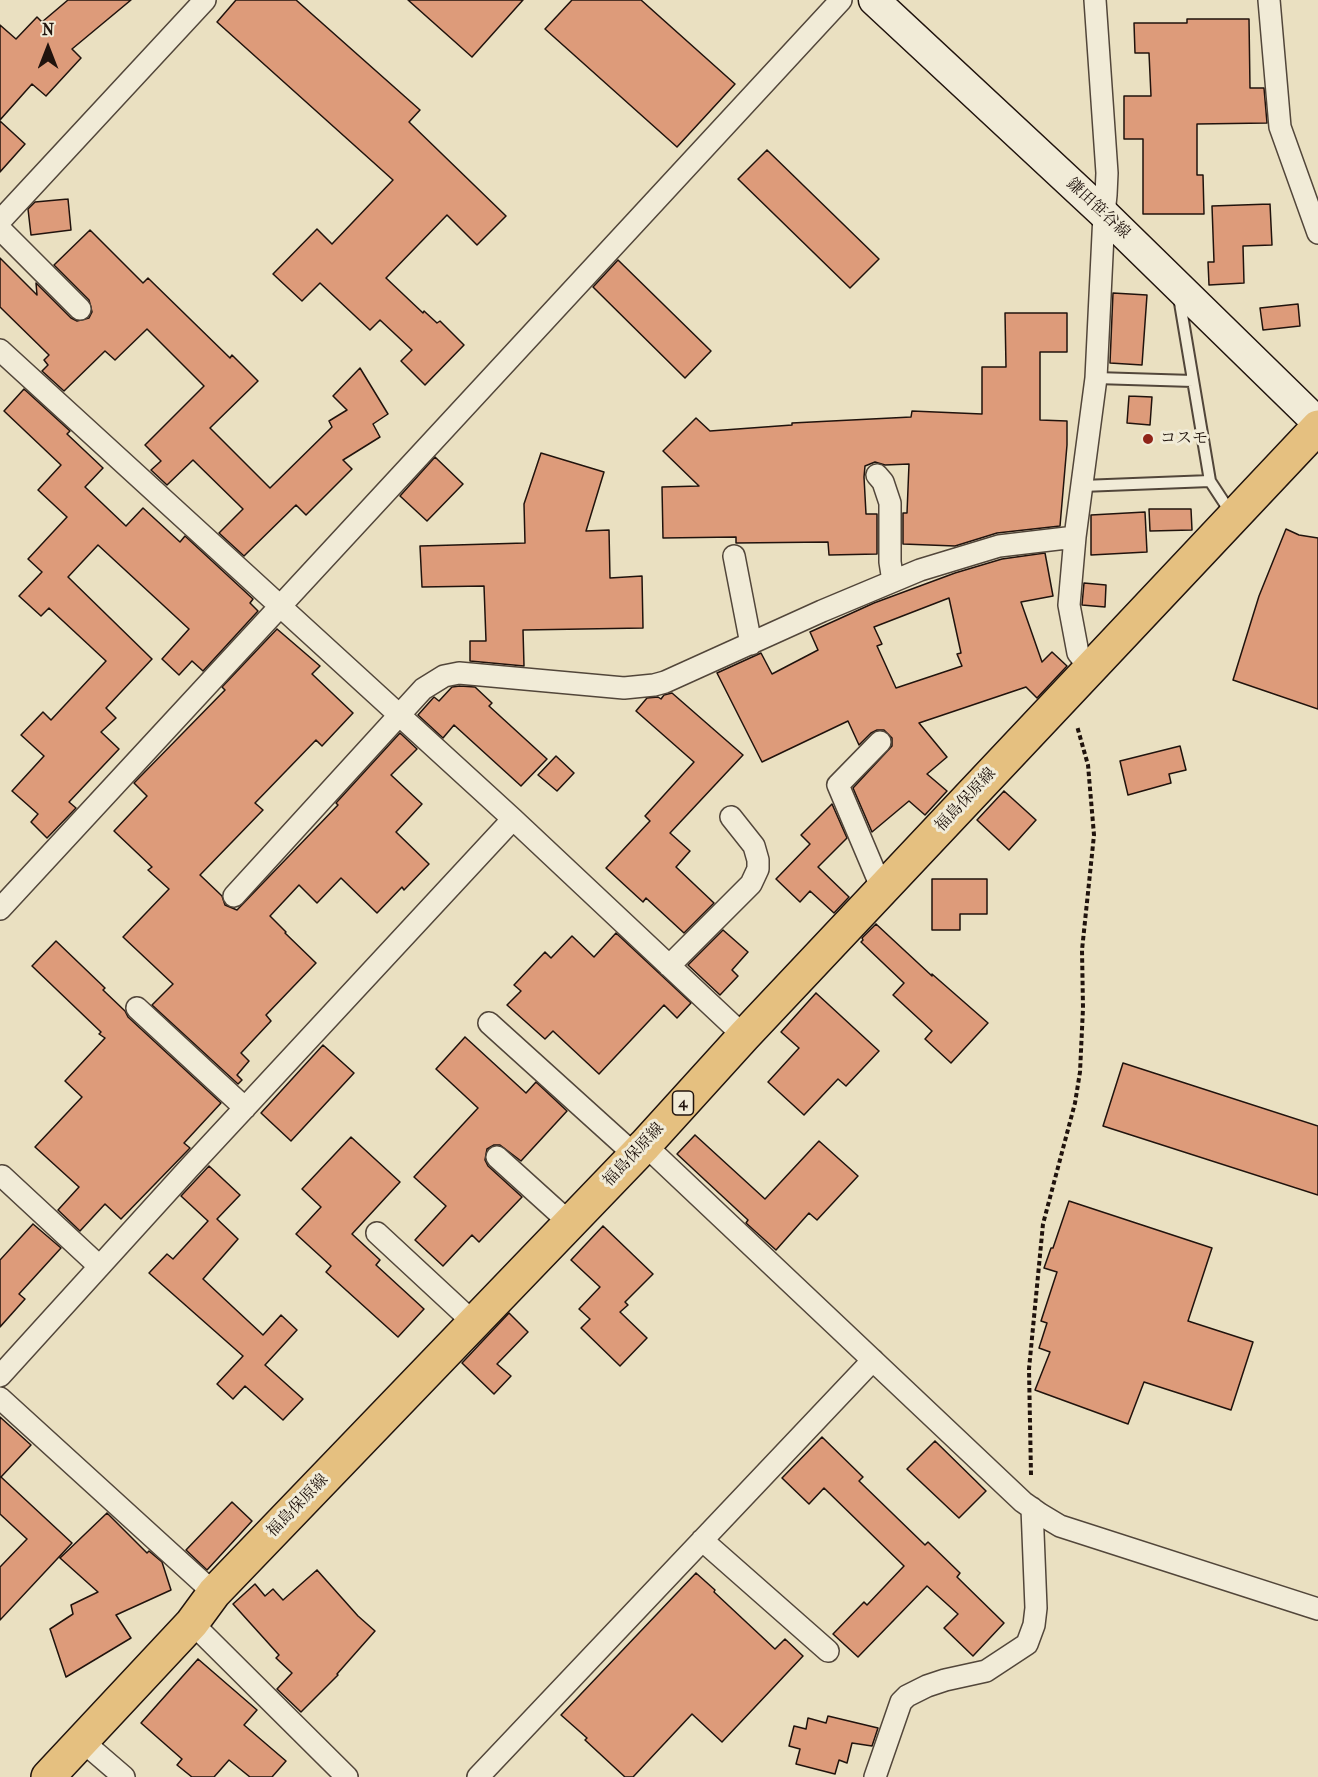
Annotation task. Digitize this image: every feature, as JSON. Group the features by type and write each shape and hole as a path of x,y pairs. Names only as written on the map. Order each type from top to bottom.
{"main road":[{"name":"福島保原線","path":"48,1777 192,1623 214,1593 640,1150 744,1036 1318,425"}],"street":[{"path":"0,221 205,0"},
{"path":"0,909 841,0"},
{"name":"鎌田笹谷線","path":"874,0 1104,214 1318,425"},
{"path":"1090,668 1078,653 1069,604 1075,537 1096,378 1107,173 1095,0"},
{"path":"1269,0 1280,127 1318,233"},
{"path":"0,229 80,309"},
{"path":"0,350 513,819 744,1036"},
{"path":"877,475 883,482 890,502 890,562 893,581"},
{"path":"234,896 423,689 437,679 459,673 636,688 665,682 920,570 999,546 1075,537"},
{"path":"734,556 751,644"},
{"path":"880,742 838,785 882,889"},
{"path":"669,966 751,884 758,869 754,846 731,817"},
{"path":"0,1376 513,819"},
{"path":"138,1008 245,1108"},
{"path":"489,1023 640,1150 873,1360 1032,1508 1060,1526 1318,1609"},
{"path":"497,1157 570,1223"},
{"path":"2,1176 99,1266"},
{"path":"376,1233 474,1323"},
{"path":"478,1777 873,1360"},
{"path":"0,1398 214,1593"},
{"path":"875,1777 901,1702 907,1696 945,1680 986,1671 1027,1644 1034,1625 1036,1608 1032,1508"},
{"path":"702,1539 828,1651"},
{"path":"192,1623 347,1777"},
{"path":"81,1740 124,1777"}],"lane":[{"path":"1177,285 1210,481 1233,516"},
{"path":"1096,378 1193,381"},
{"path":"1082,486 1210,481"}],"path":[{"path":"1032,1508 1029,1369 1033,1317 1043,1224 1075,1103 1080,1072 1083,1008 1082,950 1094,835 1088,765 1076,726 1061,700"}],"building":[{"path":"68,0 131,0 72,49 81,58 46,96 32,84 0,120 0,25 16,39 37,17 42,22"},
{"path":"236,0 296,0 420,110 409,122 506,216 477,245 447,215 386,278 423,313 424,311 437,323 440,321 464,345 425,385 401,361 412,350 380,320 370,330 320,283 302,301 273,274 317,229 332,244 393,180 217,22"},
{"path":"408,0 523,0 472,57"},
{"path":"572,0 641,0 735,84 677,147 545,29"},
{"path":"1187,19 1249,19 1250,88 1264,88 1267,123 1197,124 1197,175 1203,175 1204,214 1143,214 1143,139 1124,139 1124,96 1151,96 1149,53 1135,53 1134,23 1187,23"},
{"path":"0,121 25,144 0,172"},
{"path":"767,150 879,259 850,288 738,179"},
{"path":"68,199 71,230 31,235 28,209 35,202"},
{"path":"1270,204 1272,245 1243,246 1244,283 1209,285 1208,262 1214,262 1212,206"},
{"path":"90,230 143,283 148,278 230,358 232,355 258,381 210,428 270,488 332,427 329,421 347,410 333,396 360,368 388,414 373,424 380,437 343,460 352,469 306,515 296,505 244,556 219,533 243,509 193,460 167,485 151,470 161,461 145,445 204,386 147,329 115,360 105,351 64,391 42,371 48,365 44,360 49,355 0,307 0,258 37,295 36,283 71,318 77,321 89,318 92,312 89,300 54,265"},
{"path":"618,260 711,351 685,378 593,287"},
{"path":"1113,293 1147,295 1142,365 1110,363"},
{"path":"1298,304 1300,326 1263,330 1260,308"},
{"path":"1005,313 1067,313 1067,352 1040,352 1040,420 1067,421 1060,526 997,533 955,546 903,544 903,513 907,513 909,464 885,465 875,462 865,466 864,477 866,514 877,514 877,554 829,555 828,542 736,543 736,537 663,538 662,487 699,486 663,451 696,418 710,431 792,425 792,423 911,417 912,411 982,414 982,367 1006,367"},
{"path":"24,389 70,431 67,434 103,468 85,487 126,526 143,508 180,542 185,536 253,599 250,603 258,611 203,671 192,661 179,675 162,659 189,629 98,545 68,577 152,659 106,708 116,718 101,732 119,749 69,802 76,808 47,838 31,822 38,814 12,791 44,756 21,735 43,712 51,720 106,661 49,608 41,616 19,596 42,572 28,559 67,517 38,490 61,465 4,411"},
{"path":"1129,396 1152,397 1150,425 1127,423"},
{"path":"541,453 604,472 586,531 609,530 610,578 642,576 643,628 523,630 524,666 470,661 470,641 486,641 484,586 422,587 420,546 525,543 524,504"},
{"path":"435,457 463,484 427,521 400,496"},
{"path":"1149,509 1191,509 1192,530 1150,531"},
{"path":"1145,512 1147,552 1091,555 1091,515"},
{"path":"1286,529 1299,535 1318,538 1318,709 1233,680 1259,596"},
{"path":"1045,553 1053,596 1021,602 1042,662 1052,652 1067,666 1037,698 1026,687 919,723 947,757 927,774 947,791 925,815 909,801 872,832 853,788 892,746 892,738 884,730 871,733 859,745 848,721 762,762 717,673 761,653 772,674 818,650 810,632 874,603 955,573 1002,559","holes":["949,598 961,653 957,654 962,666 896,688 877,646 882,644 874,627"]},
{"path":"1084,583 1106,585 1105,607 1082,605"},
{"path":"277,629 320,666 312,674 353,713 322,746 316,740 255,803 263,810 200,875 222,896 225,905 237,910 338,805 336,803 400,733 417,749 391,775 422,804 396,832 429,864 377,913 341,878 317,903 299,885 270,916 316,963 266,1015 271,1021 241,1053 249,1061 237,1075 242,1080 238,1084 152,1005 173,984 123,937 169,889 148,870 152,867 114,831 147,796 134,783 225,690 222,687"},
{"path":"452,687 475,687 492,703 489,706 547,759 521,786 454,725 443,738 418,715 434,697 439,701"},
{"path":"672,693 743,755 670,833 690,851 676,867 714,903 684,933 646,898 643,902 606,868 650,821 645,816 694,762 636,711 647,698 661,699 664,695"},
{"path":"1180,746 1186,770 1169,774 1171,783 1128,795 1120,761"},
{"path":"556,756 574,773 557,791 538,775"},
{"path":"1004,791 1036,820 1009,850 977,820"},
{"path":"832,804 847,838 818,867 849,897 834,913 810,891 800,902 776,879 810,844 801,835"},
{"path":"932,879 987,879 987,914 960,914 960,930 932,930"},
{"path":"876,924 932,976 932,974 988,1023 951,1063 925,1039 932,1031 893,995 904,983 861,942"},
{"path":"723,930 748,952 732,970 738,976 720,995 688,965"},
{"path":"616,933 691,1003 677,1018 664,1005 599,1074 553,1031 545,1039 507,1005 521,991 514,985 545,952 551,958 572,936 594,957"},
{"path":"56,941 105,988 103,990 125,1011 128,1017 221,1103 184,1143 190,1148 121,1219 105,1204 80,1231 58,1210 79,1187 35,1147 82,1097 65,1081 105,1038 32,966"},
{"path":"816,993 879,1051 846,1086 838,1079 804,1115 768,1082 799,1048 781,1032"},
{"path":"465,1037 526,1093 536,1082 567,1111 521,1161 500,1145 487,1149 485,1160 488,1166 522,1197 479,1242 472,1235 443,1266 415,1240 446,1206 414,1177 478,1108 436,1069"},
{"path":"323,1045 354,1073 291,1141 261,1113"},
{"path":"1123,1063 1318,1126 1318,1195 1103,1126"},
{"path":"695,1135 765,1199 819,1141 858,1176 817,1220 809,1213 776,1250 746,1223 748,1220 677,1154"},
{"path":"351,1137 400,1182 352,1234 380,1260 376,1265 424,1309 398,1337 326,1272 331,1266 296,1234 321,1207 302,1189"},
{"path":"209,1166 240,1195 217,1219 238,1239 203,1279 263,1335 281,1315 297,1330 265,1365 303,1399 283,1420 245,1386 233,1399 217,1384 243,1356 149,1273 167,1254 173,1259 208,1221 181,1196"},
{"path":"1069,1201 1212,1248 1188,1321 1253,1342 1231,1410 1144,1382 1128,1424 1035,1390 1050,1352 1039,1348 1047,1323 1041,1321 1057,1272 1044,1268"},
{"path":"33,1224 61,1248 19,1294 25,1299 0,1327 0,1260"},
{"path":"603,1226 653,1274 625,1302 628,1305 620,1312 647,1338 620,1366 581,1328 590,1319 579,1309 600,1287 571,1260"},
{"path":"509,1313 528,1332 497,1364 511,1376 494,1394 462,1363"},
{"path":"0,1417 31,1445 1,1477 72,1543 0,1620 0,1567 27,1539 0,1514"},
{"path":"822,1437 863,1477 859,1481 925,1545 928,1542 960,1573 957,1577 1004,1623 973,1656 944,1628 958,1614 927,1586 858,1657 833,1634 864,1602 867,1605 904,1566 824,1488 809,1504 782,1478"},
{"path":"935,1441 986,1491 959,1518 907,1469"},
{"path":"232,1502 252,1521 207,1570 186,1550"},
{"path":"107,1513 147,1553 149,1551 162,1562 171,1590 116,1615 131,1638 66,1677 50,1629 73,1614 71,1605 98,1592 60,1558"},
{"path":"317,1570 358,1616 375,1631 338,1675 301,1712 277,1689 292,1673 276,1658 279,1655 233,1604 255,1584 265,1596 273,1589 283,1600"},
{"path":"696,1573 775,1649 785,1639 803,1656 722,1742 692,1714 633,1777 625,1777 561,1715"},
{"path":"198,1659 257,1710 244,1725 286,1761 272,1777 250,1777 229,1760 214,1777 192,1777 177,1765 182,1759 141,1723"},
{"path":"828,1716 878,1728 872,1746 852,1743 847,1763 839,1760 835,1774 796,1764 800,1749 789,1746 794,1726 806,1729 808,1718 826,1723"}],"place":[{"name":"コスモ","path":"1148,439"}]}
